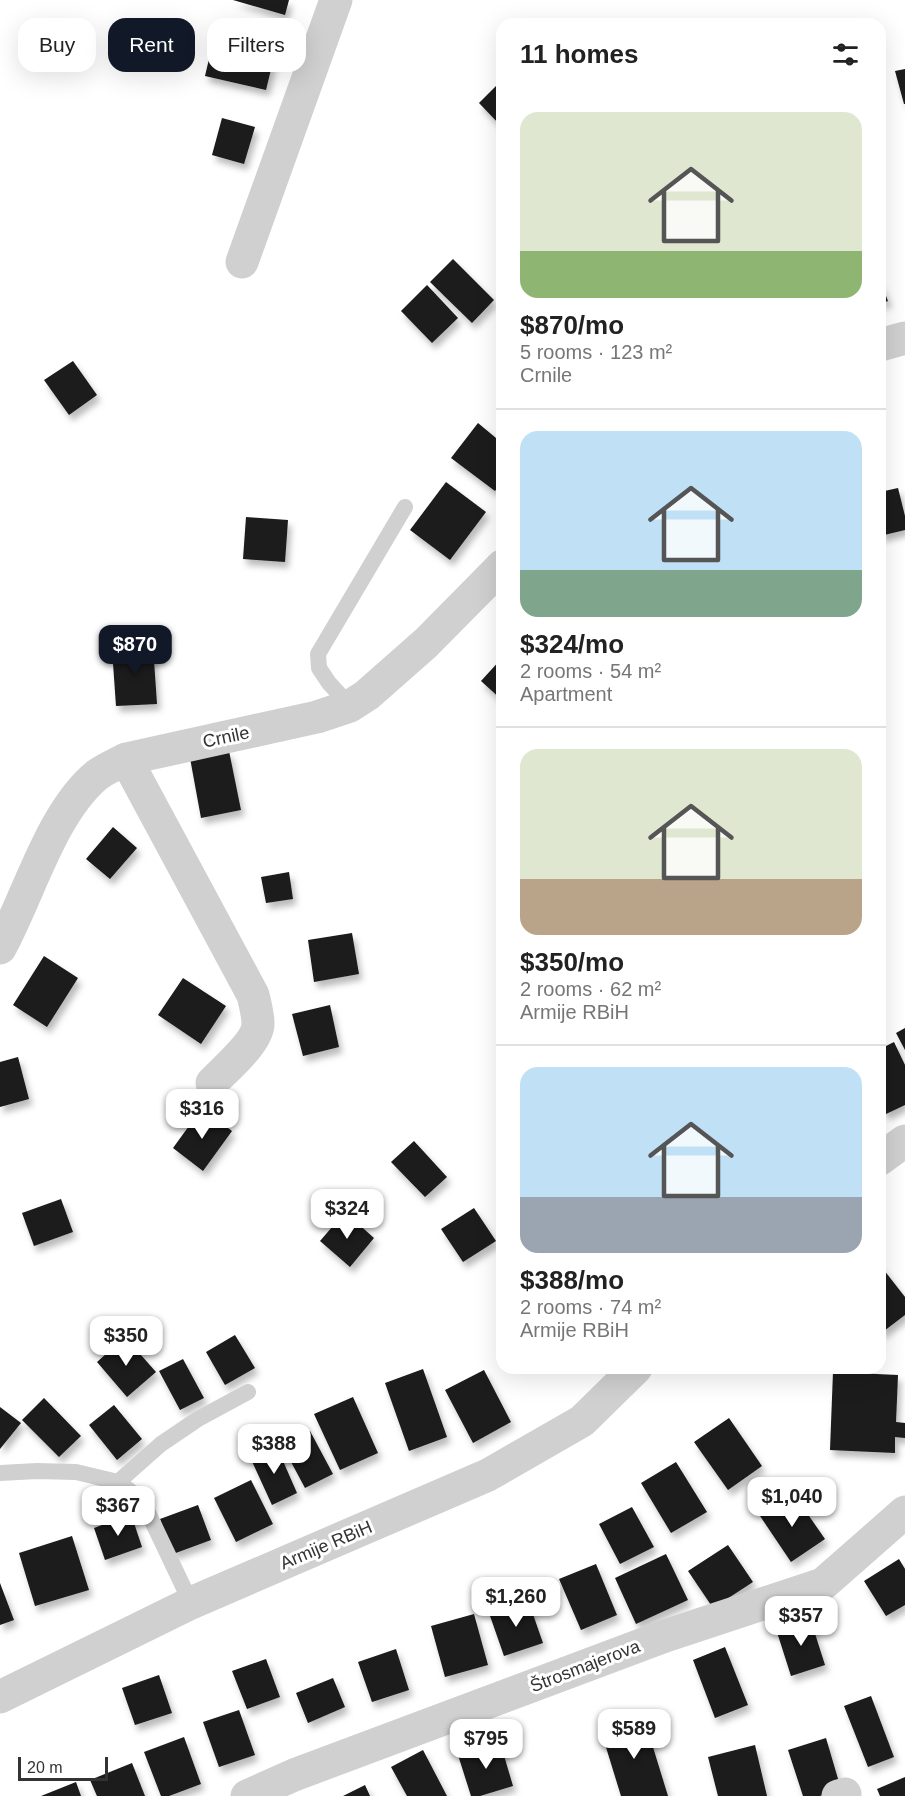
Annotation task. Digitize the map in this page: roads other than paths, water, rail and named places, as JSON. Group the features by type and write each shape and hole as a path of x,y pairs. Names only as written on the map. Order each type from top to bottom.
{"street":[{"path":"242,262 336,0"},
{"path":"886,343 905,338"},
{"name":"Crnile","path":"0,948 72,802 98,774 126,759 317,717 350,706 367,695 426,643 496,572"},
{"path":"126,759 254,1002 258,1026 254,1037 212,1083"},
{"path":"886,1155 905,1141"},
{"name":"Armije RBiH","path":"0,1697 191,1603 488,1476 582,1420 630,1374"},
{"name":"Štrosmajerova","path":"248,1796 299,1786 665,1636 823,1584 905,1512"}],"lane":[{"path":"350,706 319,668 318,654 405,507"},
{"path":"118,1482 161,1444 198,1419 248,1392"},
{"path":"0,1473 76,1472 118,1482 142,1500 191,1603"}]}
